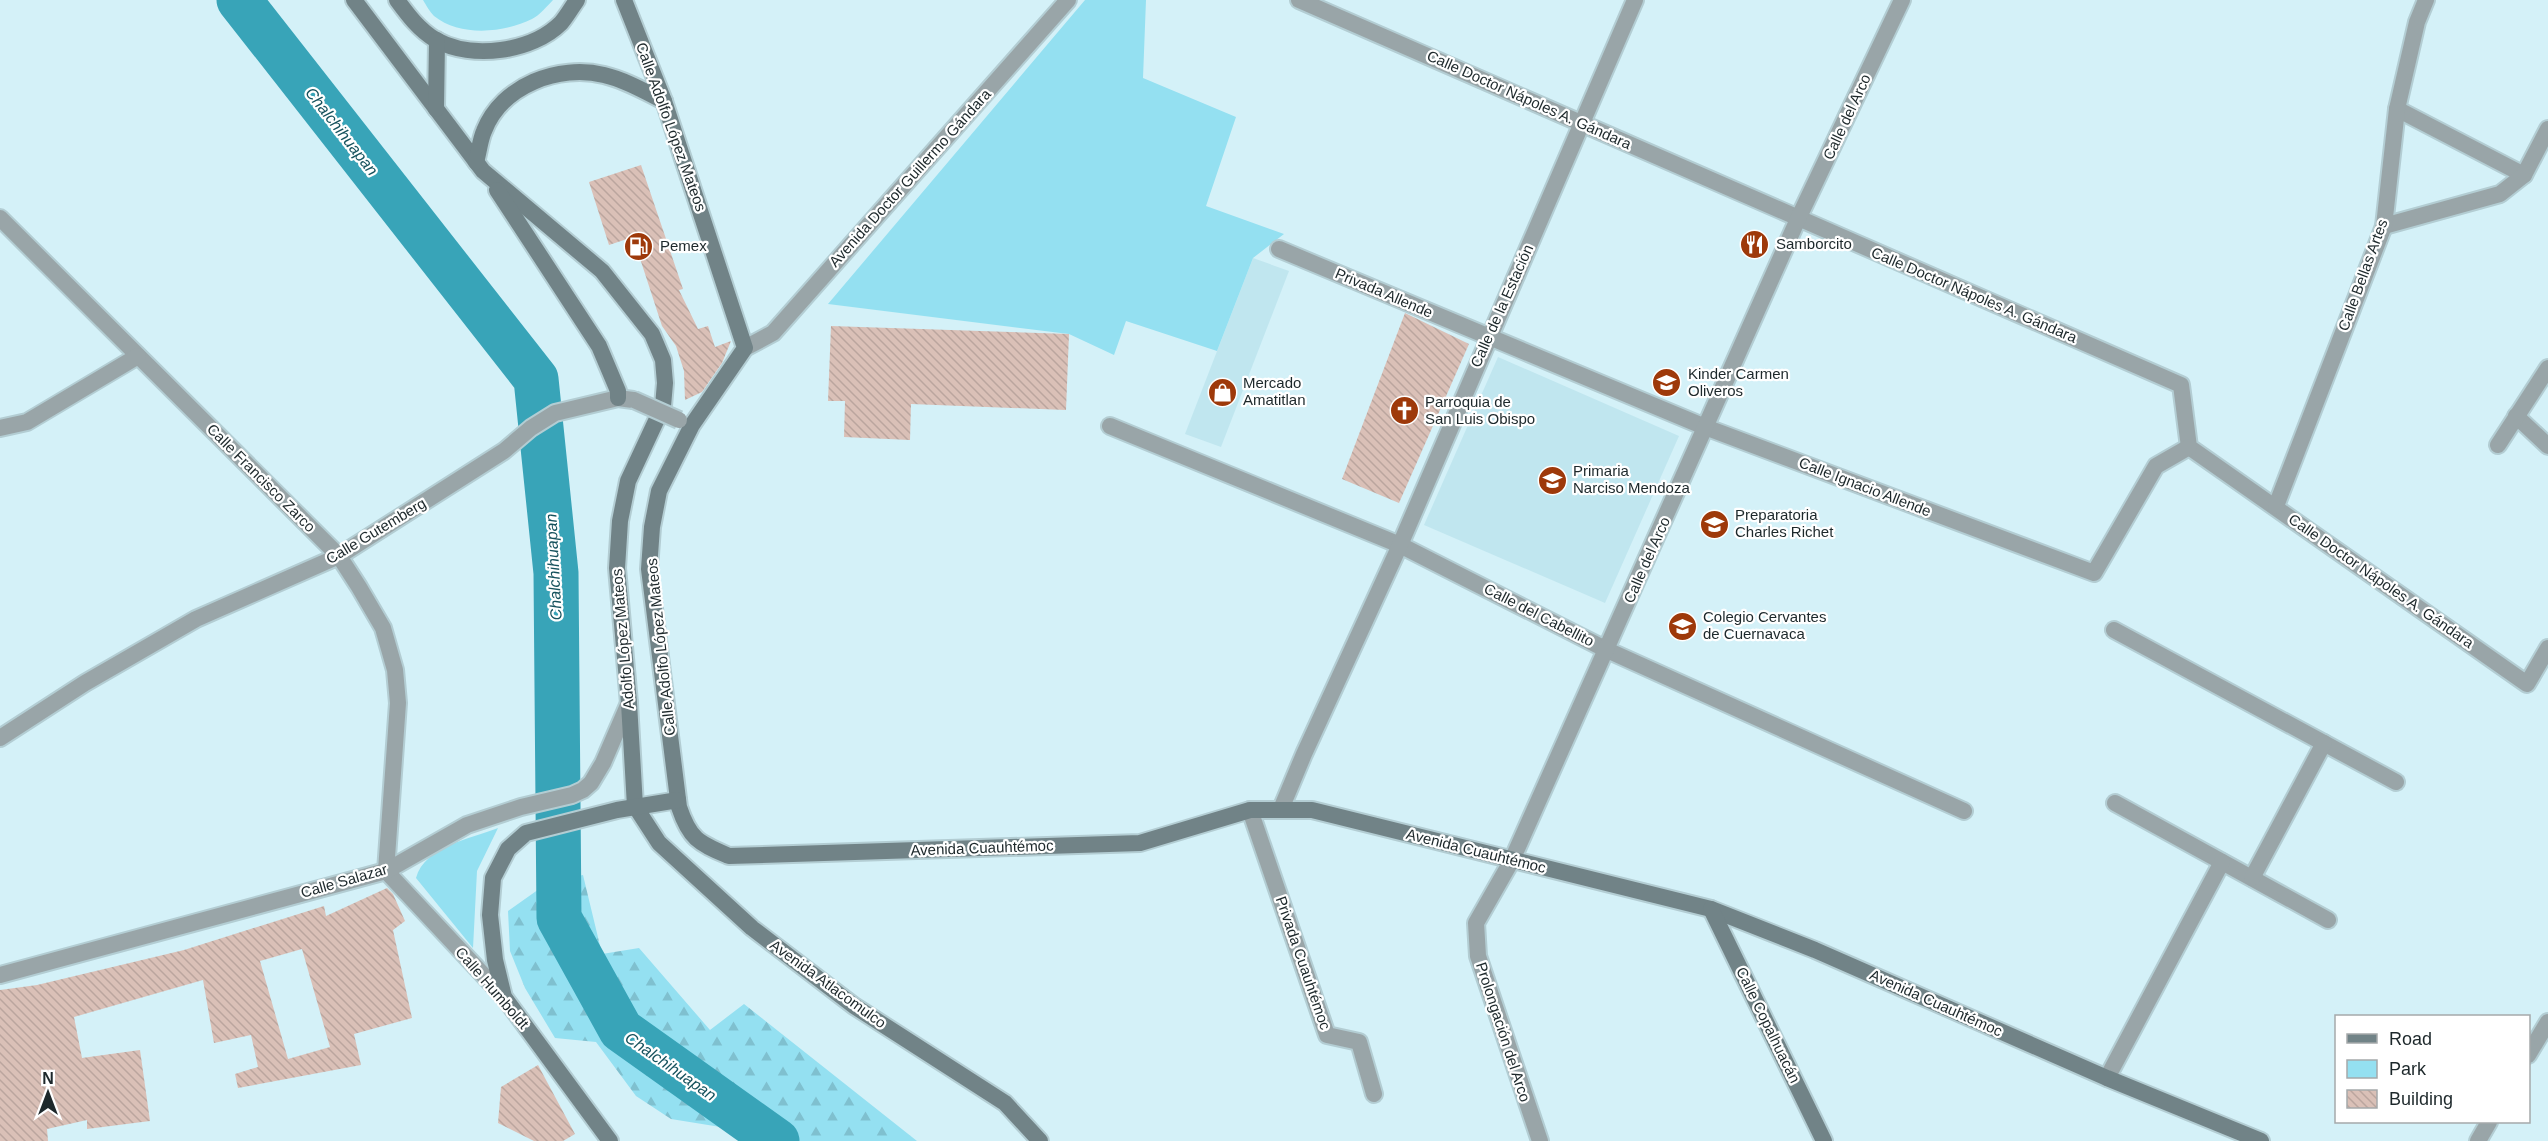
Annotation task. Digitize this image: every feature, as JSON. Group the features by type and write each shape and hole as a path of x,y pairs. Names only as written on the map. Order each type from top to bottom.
{"main road":[{"path":"354,0 479,166 561,286 599,346 618,391 626,399"},
{"path":"397,0 416,24 436,40 481,52 509,50 537,38 561,23 577,0"},
{"name":"Calle Adolfo López Mateos","path":"624,0 664,101 745,348 685,423 659,491 652,527 650,569 678,800"},
{"path":"436,40 436,110"},
{"path":"479,166 484,129 503,103 522,87 552,74 577,71 604,75 631,84 664,101"},
{"name":"Adolfo López Mateos","path":"479,166 602,271 652,334 663,360 665,383 663,406 628,482 620,521 616,568 629,703 635,806"},
{"path":"504,997 495,960 490,915 493,878 507,849 526,833 635,806 678,800"},
{"name":"Avenida Cuauhtémoc","path":"678,800 685,825 699,843 729,856 1140,843 1250,810 1312,810 1712,909 1815,950 2107,1078 2261,1141"},
{"name":"Avenida Atlacomulco","path":"635,806 659,843 752,928 854,1006 1005,1102 1040,1141"},
{"name":"Calle Copalhuacán","path":"1712,909 1824,1141"},
{"name":"Calle Humboldt","path":"504,997 610,1141"}],"street":[{"name":"Avenida Doctor Guillermo Gándara","path":"745,348 773,333 1068,0"},
{"name":"Calle Doctor Nápoles A. Gándara","path":"1299,0 2181,385 2189,447 2527,684 2548,648"},
{"name":"Calle de la Estación","path":"1281,809 1400,545 1635,0"},
{"name":"Calle del Arco","path":"1512,860 1798,219 1902,0"},
{"name":"Calle Bellas Artes","path":"2276,506 2384,226 2397,110 2417,22 2426,0"},
{"path":"2397,110 2524,175"},
{"path":"2384,226 2500,194 2524,175 2548,129"},
{"name":"Calle Francisco Zarco","path":"0,218 339,556 383,628 394,670 398,704 386,871"},
{"name":"Privada Allende","path":"1279,249 1488,337"},
{"name":"Calle Ignacio Allende","path":"1488,337 1705,427 2094,573 2156,466 2189,447"},
{"path":"0,428 27,422 138,356"},
{"path":"2498,445 2548,368"},
{"path":"626,399 685,423"},
{"name":"Calle Gutemberg","path":"0,738 85,683 196,619 339,556 504,452 531,428 555,413 599,402 626,399"},
{"path":"2516,416 2548,446"},
{"name":"Calle del Cabellito","path":"1110,426 1400,545 1607,650 1964,811"},
{"path":"2114,630 2396,782"},
{"name":"Calle Salazar","path":"0,975 386,871 467,825 521,807 572,795 591,783 603,763 629,703"},
{"path":"2252,878 2324,743"},
{"path":"2115,803 2328,920"},
{"name":"Privada Cuauhtémoc","path":"1250,810 1327,1035 1359,1042 1374,1094"},
{"name":"Prolongación del Arco","path":"1512,860 1476,923 1478,956 1540,1141"},
{"path":"2107,1078 2222,862"},
{"name":"Calle Humboldt","path":"386,871 504,997"},
{"path":"2530,1053 2548,1022"},
{"path":"2478,1141 2488,1123"}],"shaded area":[{"name":"Mercado Amatitlan","path":"1253,258 1289,271 1221,447 1185,434"},
{"name":"Primaria Narciso Mendoza","path":"1498,357 1679,436 1605,603 1424,525"}],"green space":[{"path":"423,0 553,0 541,13 521,24 482,31 445,23 434,16"},
{"path":"1085,0 1146,0 1143,78 1236,117 1206,206 1284,234 1253,258 1217,351 1126,321 1114,355 1069,334 828,304"},
{"path":"498,828 477,871 473,948 416,878 421,867 439,851 462,840"},
{"path":"583,875 602,954 639,948 710,1030 744,1004 917,1141 746,1141 739,1130 671,1119 636,1096 596,1042 555,1038 525,988 510,951 508,911 549,882"}],"building":[{"path":"641,165 683,289 679,290 698,329 708,326 715,347 731,341 722,363 702,392 685,400 684,371 676,346 662,326 633,237 609,245 589,182"},
{"name":"Parroquia de San Luis Obispo","path":"1405,313 1469,344 1399,503 1342,479"},
{"path":"831,326 1069,334 1066,410 911,404 910,440 844,437 845,401 828,401"},
{"path":"387,888 393,894 405,921 393,930 412,1018 354,1034 361,1065 238,1088 235,1074 258,1067 251,1035 214,1043 203,980 74,1017 82,1058 140,1050 150,1121 87,1129 87,1120 47,1129 48,1141 0,1141 0,990 37,985 184,950 324,906 326,916","holes":["302,949 330,1047 288,1059 260,961"]},
{"path":"538,1065 575,1134 563,1141 534,1141 498,1123 501,1087"}],"waterway":[{"name":"Chalchihuapan","path":"239,0 536,379 556,573 559,918 621,1030 777,1141"}],"place":[{"name":"Samborcito","path":"1755,244"},
{"name":"Pemex","path":"639,246"},
{"name":"Kinder Carmen Oliveros","path":"1667,383"},
{"name":"Mercado Amatitlan","path":"1222,392"},
{"name":"Parroquia de San Luis Obispo","path":"1404,411"},
{"name":"Primaria Narciso Mendoza","path":"1552,480"},
{"name":"Preparatoria Charles Richet","path":"1714,524"},
{"name":"Colegio Cervantes de Cuernavaca","path":"1682,626"}]}
